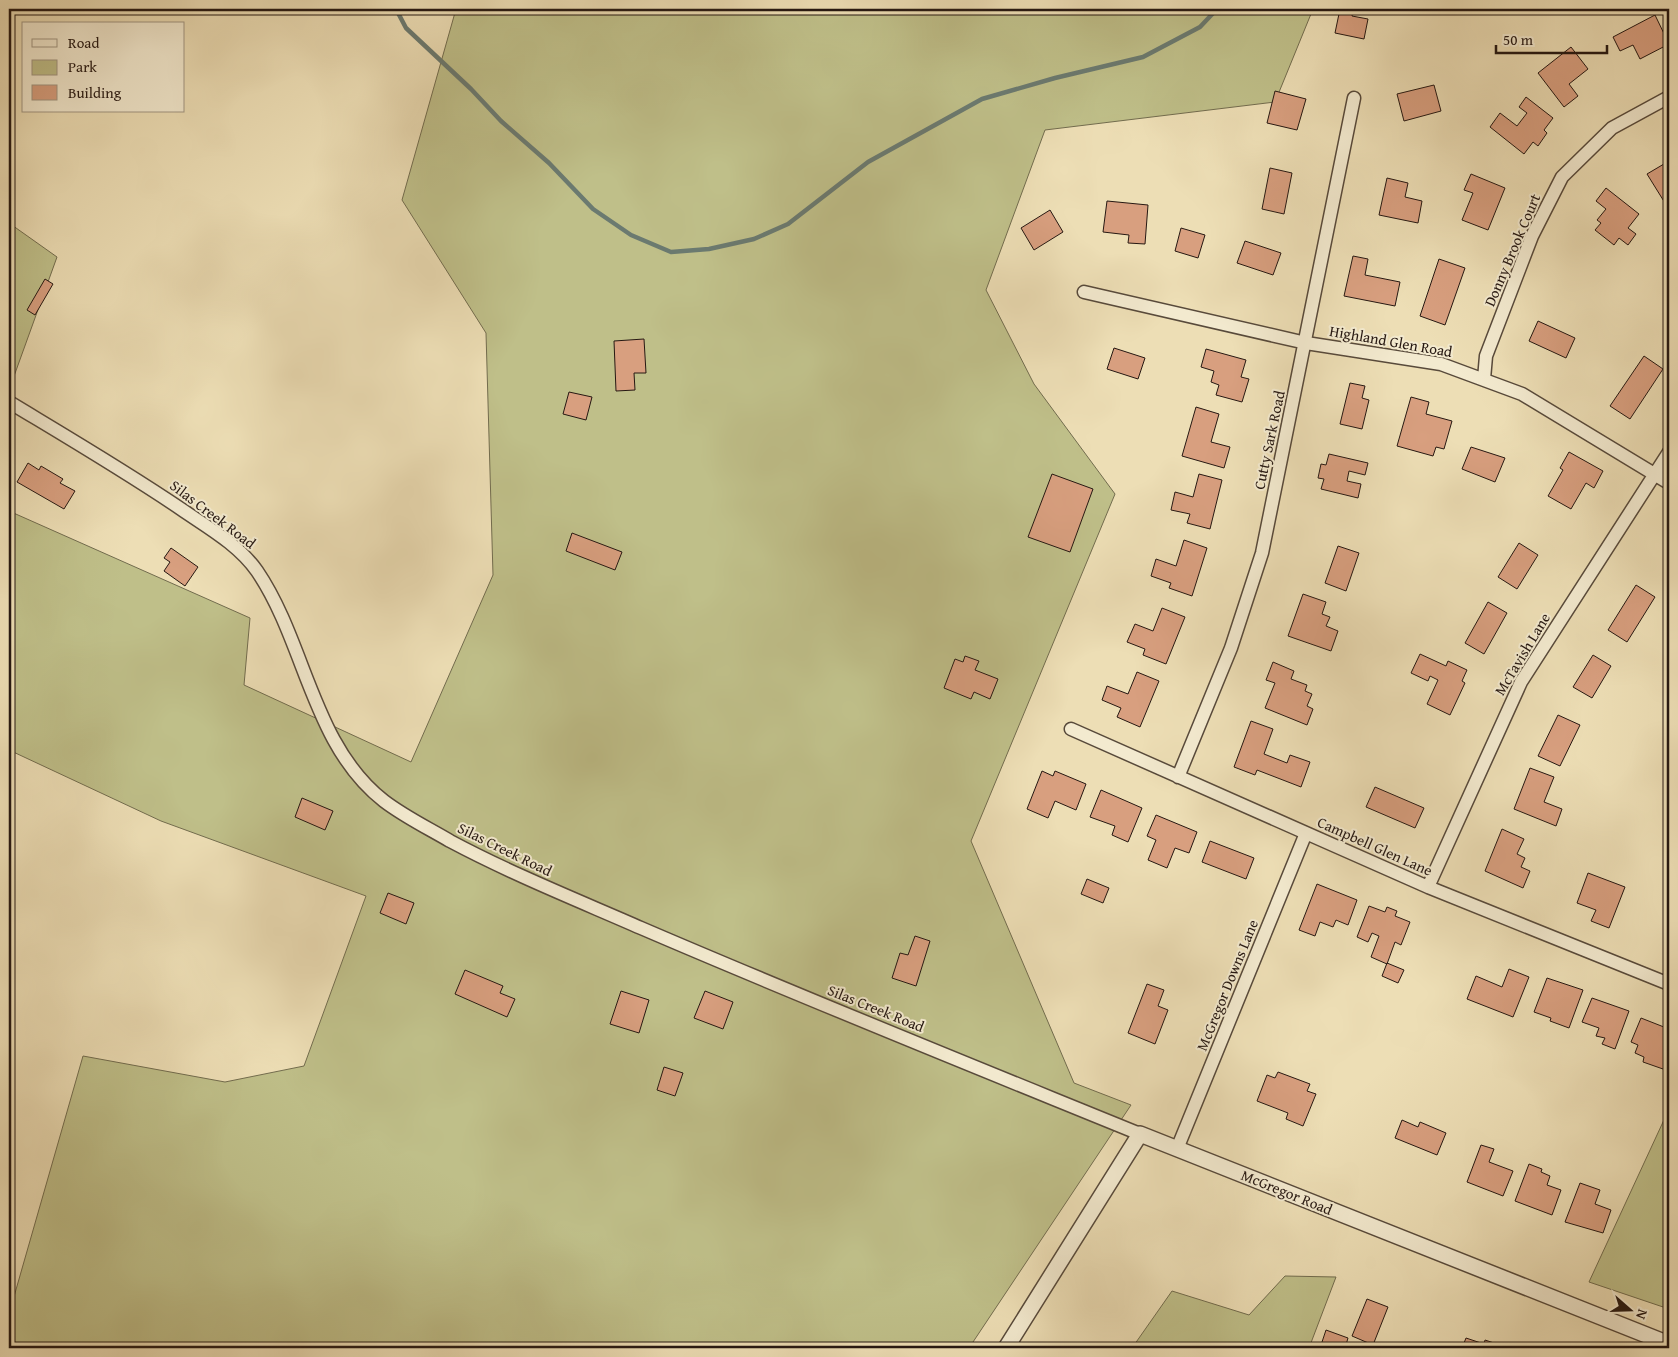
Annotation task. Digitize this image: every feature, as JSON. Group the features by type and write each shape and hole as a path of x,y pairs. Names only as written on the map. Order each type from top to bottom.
{"street":[{"name":"Donny Brook Court","path":"1484,379 1486,356 1528,245 1562,177 1612,128 1669,97"},
{"name":"Cutty Sark Road","path":"1178,777 1231,648 1262,553 1306,343 1354,98"},
{"name":"Highland Glen Road","path":"1084,292 1306,343 1442,364 1522,394 1669,483"},
{"name":"Silas Creek Road","path":"9,402 144,484 243,554 267,587 291,636 312,694 351,766 368,787 404,816 471,852 544,886 688,948 1140,1134"},
{"name":"McTavish Lane","path":"1428,887 1520,682 1656,475 1669,452"},
{"name":"Campbell Glen Lane","path":"1071,729 1428,887 1669,984"},
{"name":"McGregor Downs Lane","path":"1177,1148 1306,833"},
{"name":"McGregor Road","path":"1140,1134 1669,1344"},
{"path":"1006,1348 1140,1134"}],"green space":[{"path":"456,9 1313,9 1275,102 1045,130 986,290 1034,384 1115,494 971,841 1074,1083 1131,1105 969,1348 9,1348 9,1314 83,1056 225,1082 304,1066 366,896 161,821 9,750 9,511 250,618 244,685 411,762 493,575 486,333 402,200"},
{"path":"9,223 57,257 9,390"},
{"path":"1669,1109 1669,1309 1589,1282"},
{"path":"1285,1276 1336,1277 1309,1348 1132,1348 1172,1291 1249,1315"}],"building":[{"path":"1340,9 1353,9 1352,16 1368,19 1364,39 1335,33"},
{"path":"1655,15 1669,44 1640,59 1633,45 1620,51 1613,37"},
{"path":"1571,47 1588,69 1569,84 1578,96 1564,107 1538,73"},
{"path":"1434,85 1441,111 1404,121 1397,94"},
{"path":"1275,91 1306,99 1297,130 1267,123"},
{"path":"1526,97 1553,118 1544,130 1547,133 1538,146 1533,142 1524,154 1490,127 1500,113 1517,126 1527,113 1519,107"},
{"path":"1669,161 1669,200 1665,203 1647,174"},
{"path":"1270,168 1292,173 1284,214 1262,209"},
{"path":"1471,174 1505,188 1488,230 1462,220 1473,193 1464,190"},
{"path":"1387,178 1408,183 1405,197 1422,201 1418,223 1379,215"},
{"path":"1606,188 1639,214 1628,228 1636,234 1628,245 1619,238 1614,245 1595,230 1601,223 1597,220 1606,209 1596,201"},
{"path":"1107,201 1148,205 1145,244 1128,243 1129,235 1103,232"},
{"path":"1050,210 1063,232 1034,250 1021,228"},
{"path":"1181,228 1205,235 1198,258 1175,251"},
{"path":"1245,241 1281,253 1273,275 1237,263"},
{"path":"1353,256 1368,259 1365,275 1400,282 1395,306 1344,296"},
{"path":"1439,259 1465,268 1445,325 1420,316"},
{"path":"45,279 53,284 35,315 27,310"},
{"path":"1538,321 1575,338 1566,358 1529,341"},
{"path":"644,339 646,373 634,373 635,390 616,391 614,341"},
{"path":"1114,348 1145,358 1138,379 1107,369"},
{"path":"1206,349 1246,360 1241,377 1249,379 1242,402 1216,395 1219,385 1211,382 1214,371 1201,367"},
{"path":"1644,356 1663,369 1630,419 1610,406"},
{"path":"1350,383 1365,386 1362,398 1369,400 1362,429 1340,424"},
{"path":"569,392 592,397 586,420 563,414"},
{"path":"1411,397 1429,402 1426,414 1452,421 1444,449 1436,447 1433,456 1397,446"},
{"path":"1196,407 1219,414 1211,442 1230,447 1224,468 1182,456"},
{"path":"1471,447 1505,458 1495,482 1462,469"},
{"path":"1569,452 1603,471 1594,488 1586,483 1571,509 1548,496 1563,470 1560,468"},
{"path":"1329,454 1368,463 1365,475 1349,471 1347,481 1361,484 1358,498 1321,489 1324,479 1318,478 1321,464 1326,465"},
{"path":"28,463 39,470 41,466 63,479 60,483 75,491 64,509 17,482"},
{"path":"1052,474 1093,489 1070,552 1028,537"},
{"path":"1199,474 1222,480 1210,529 1187,523 1190,514 1171,510 1175,492 1193,497"},
{"path":"572,533 622,552 615,570 566,551"},
{"path":"1184,540 1207,548 1192,596 1169,588 1171,583 1151,576 1156,559 1176,566"},
{"path":"1519,543 1538,555 1517,589 1498,577"},
{"path":"1338,546 1359,553 1346,591 1325,583"},
{"path":"171,548 198,567 185,586 164,571 170,562 164,558"},
{"path":"1636,585 1655,597 1627,642 1608,630"},
{"path":"1303,594 1326,602 1322,614 1330,617 1326,626 1338,631 1331,651 1288,636"},
{"path":"1488,602 1507,613 1484,654 1465,643"},
{"path":"1162,608 1185,617 1166,664 1143,655 1145,649 1127,642 1135,624 1153,631"},
{"path":"1420,654 1446,666 1448,661 1467,670 1462,681 1465,683 1450,715 1427,704 1438,680 1430,676 1428,681 1411,673"},
{"path":"1593,655 1611,666 1592,698 1573,687"},
{"path":"965,656 979,661 975,670 998,679 990,699 974,692 971,699 944,688 955,659 963,662"},
{"path":"1273,662 1294,671 1291,679 1307,685 1305,691 1312,694 1307,706 1313,709 1307,725 1265,708 1275,683 1266,680"},
{"path":"1137,672 1159,681 1140,727 1117,717 1121,708 1102,700 1107,686 1128,694"},
{"path":"1558,715 1580,725 1560,766 1538,756"},
{"path":"1251,721 1273,729 1264,754 1287,763 1290,755 1310,762 1301,787 1257,770 1255,775 1234,767"},
{"path":"1530,768 1554,777 1544,802 1562,809 1556,826 1514,809"},
{"path":"1042,771 1053,776 1055,771 1086,784 1076,810 1055,801 1048,818 1027,809"},
{"path":"1375,787 1424,808 1415,828 1366,807"},
{"path":"1101,790 1142,808 1128,842 1112,835 1115,826 1090,817"},
{"path":"302,798 333,811 325,830 295,817"},
{"path":"1156,815 1197,832 1189,853 1175,848 1167,868 1148,860 1156,840 1147,836"},
{"path":"1502,829 1524,839 1517,854 1525,858 1521,867 1530,871 1523,888 1485,871"},
{"path":"1210,841 1254,858 1246,879 1202,862"},
{"path":"1588,873 1625,887 1609,928 1591,921 1596,910 1577,903"},
{"path":"1087,879 1109,888 1103,903 1081,894"},
{"path":"1317,884 1357,900 1348,925 1336,920 1333,927 1320,922 1315,936 1299,930"},
{"path":"388,893 414,903 406,924 380,913"},
{"path":"1369,906 1385,912 1387,907 1397,911 1395,916 1410,922 1401,945 1395,942 1387,964 1371,957 1379,936 1372,933 1368,942 1357,937"},
{"path":"915,936 930,941 916,986 892,978 900,953 908,955"},
{"path":"1387,963 1404,970 1398,983 1382,976"},
{"path":"1509,969 1529,977 1513,1017 1467,999 1476,976 1502,987"},
{"path":"465,970 503,986 500,993 515,999 507,1017 455,994"},
{"path":"1547,978 1583,990 1569,1028 1550,1021 1551,1018 1534,1012"},
{"path":"1147,984 1164,990 1158,1006 1168,1010 1155,1044 1128,1033"},
{"path":"621,991 649,1000 639,1033 610,1024"},
{"path":"705,991 733,1002 723,1029 694,1018"},
{"path":"1592,998 1629,1011 1615,1049 1602,1044 1605,1038 1596,1036 1599,1028 1582,1022"},
{"path":"1641,1018 1669,1029 1669,1052 1663,1069 1643,1062 1644,1057 1635,1053 1638,1045 1631,1042"},
{"path":"664,1067 683,1073 675,1096 657,1090"},
{"path":"1278,1072 1310,1084 1307,1091 1316,1094 1303,1126 1286,1119 1288,1113 1257,1101 1267,1075 1275,1078"},
{"path":"1402,1120 1418,1127 1420,1122 1446,1133 1437,1155 1395,1138"},
{"path":"1481,1145 1494,1149 1489,1162 1513,1171 1503,1196 1467,1182"},
{"path":"1529,1164 1542,1169 1541,1172 1550,1176 1547,1185 1561,1190 1552,1215 1515,1201"},
{"path":"1580,1183 1600,1190 1595,1204 1611,1210 1603,1233 1565,1222"},
{"path":"1367,1299 1388,1307 1373,1345 1352,1336"},
{"path":"1326,1330 1348,1338 1345,1348 1320,1348"},
{"path":"1466,1338 1484,1344 1485,1340 1494,1343 1494,1348 1462,1348"}],"waterway":[{"path":"396,9 406,28 471,89 501,121 549,163 593,209 631,235 671,252 709,249 754,239 788,224 868,162 982,99 1055,78 1143,57 1200,27 1217,9"}]}
